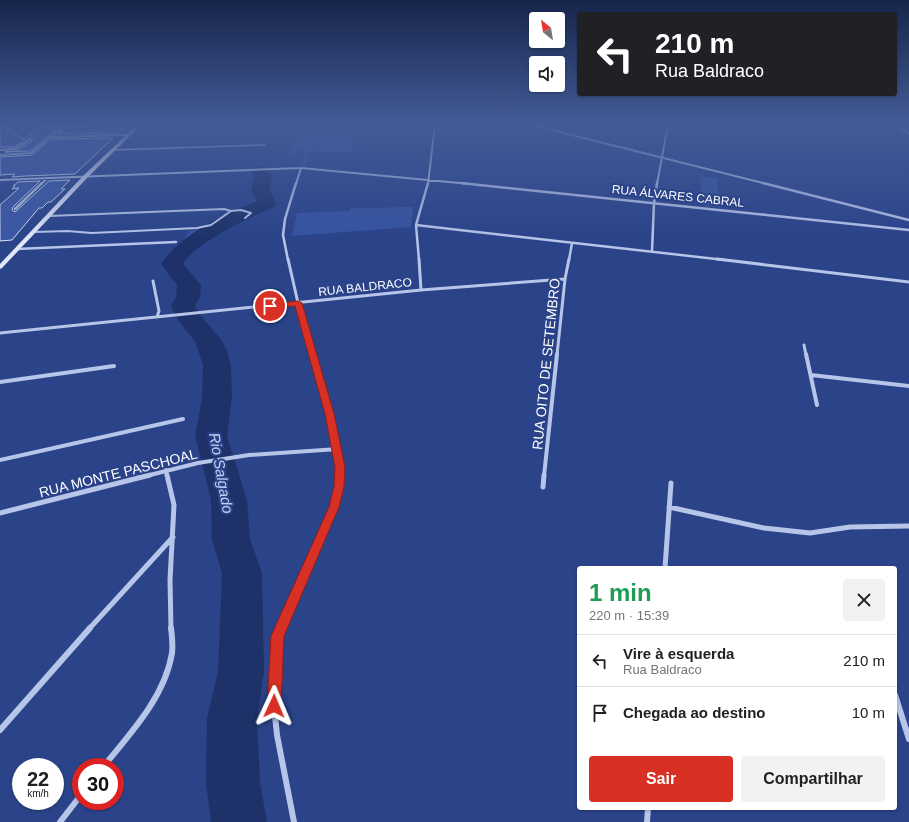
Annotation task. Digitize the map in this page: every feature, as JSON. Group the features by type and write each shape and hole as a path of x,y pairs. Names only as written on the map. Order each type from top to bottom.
{"street":[{"path":"0,267 100,162"},
{"path":"421,290 416,225 429,180 431,162"},
{"path":"652,251 654,203 661,162"},
{"path":"679,162 909,220"},
{"path":"294,822 276,735 274,706 278,636 334,507 339,487 340,467 338,449 330,414 298,303 284,244 283,230 285,219 301,168"},
{"name":"RUA ÁLVARES CABRAL","path":"0,180 301,168 909,230"},
{"path":"15,209 48,178"},
{"path":"416,225 652,251 909,282"},
{"path":"17,249 176,242"},
{"name":"RUA OITO DE SETEMBRO","path":"544,487 565,279 572,243"},
{"name":"RUA BALDRACO","path":"0,333 421,290 565,279"},
{"path":"153,281 159,311 157,317"},
{"path":"804,345 818,405"},
{"path":"0,382 114,366"},
{"path":"810,375 909,386"},
{"path":"0,460 183,419"},
{"name":"RUA MONTE PASCHOAL","path":"0,514 166,470 198,463 249,456 338,449"},
{"path":"111,758 148,711 170,664 172,652 170,580 174,505 166,470"},
{"path":"665,566 671,483"},
{"path":"669,507 764,528 803,533 858,526 909,526"},
{"path":"0,730 104,612 173,537"},
{"path":"897,700 908,728 909,739"},
{"path":"60,822 72,807"},
{"path":"647,822 648,810"}],"lane":[{"path":"49,216 224,209 230,211 241,210 252,214 245,218"},
{"path":"34,232 67,231 92,233 197,228 211,225 228,214 230,211"}],"shaded area":[{"path":"301,162 306,162 305,166 300,166"},
{"path":"700,177 717,178 720,207 703,205"},
{"path":"413,207 411,227 292,236 297,213 350,211 351,208"},
{"path":"220,229 207,241 198,245 176,261 176,264 179,267 184,267 188,276 195,282 193,283 189,300 192,300 190,308 182,309 183,291 187,290 186,284 182,284 171,268 163,269 173,253 177,253 189,231"}],"building":[{"path":"0,162 87,162 75,174 12,177 15,174 0,175"},
{"path":"70,180 61,189 65,189 51,202 48,202 42,208 39,208 12,240 0,241 0,205 19,188 12,189 15,186 13,186 18,182 40,181 13,207 12,210 15,212 49,181"}],"waterway":[{"name":"Rio Salgado","path":"239,822 233,783 232,718 241,672 242,573 231,540 229,500 211,436 217,398 217,365 212,348 207,338 189,318 183,306 188,297 189,285 172,264 186,248 199,239 245,213 267,203 260,189 264,175 259,171"}],"route":[{"path":"270,306 298,303 330,414 338,449 340,467 339,487 334,507 278,636 274,674 274,706"}]}
